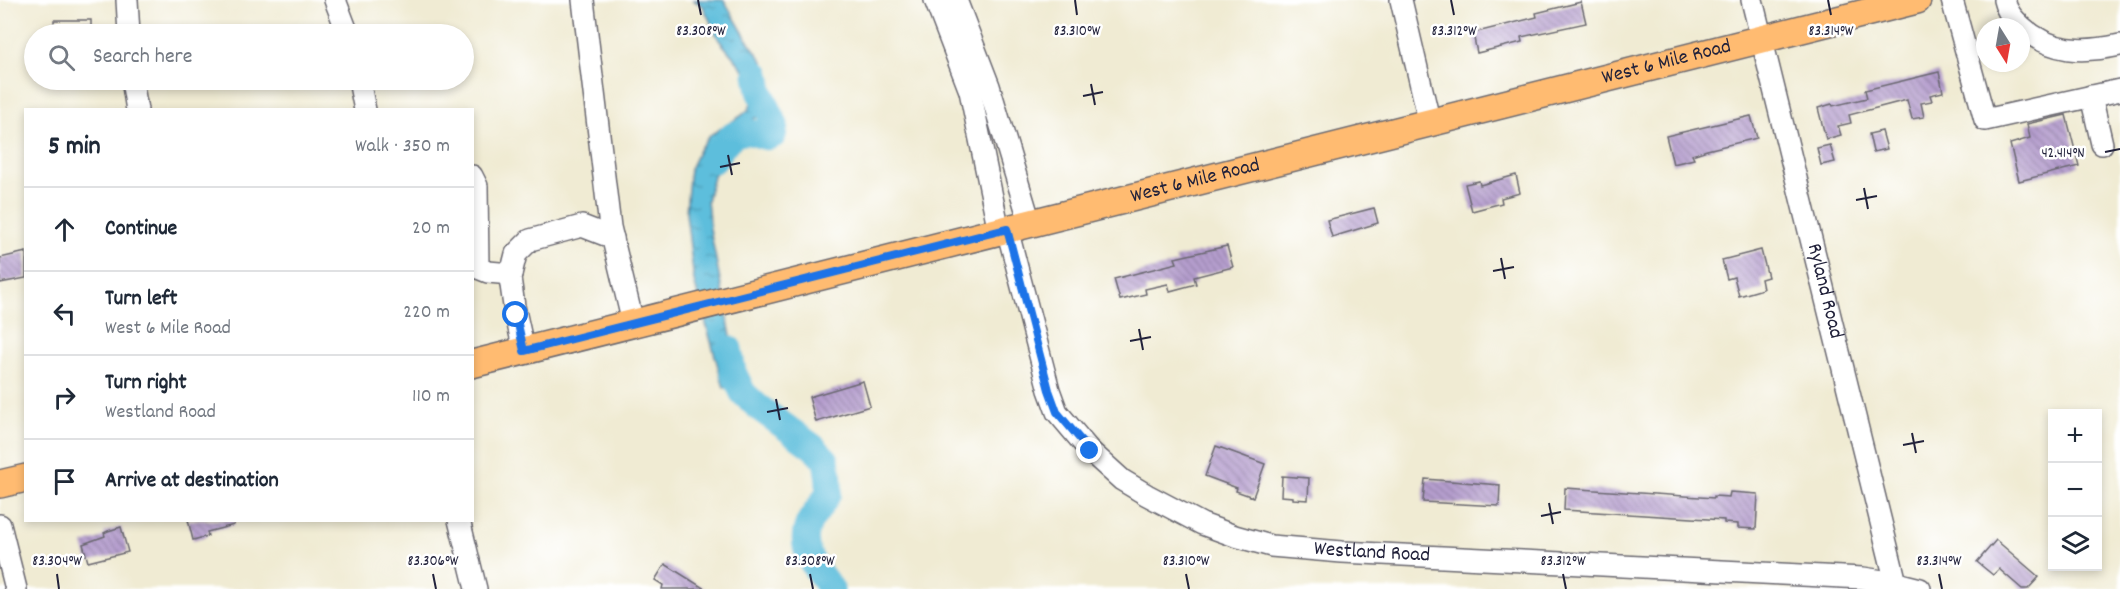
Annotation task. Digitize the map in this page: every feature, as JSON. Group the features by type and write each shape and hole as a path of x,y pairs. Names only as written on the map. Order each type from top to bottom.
{"main road":[{"name":"West 6 Mile Road","path":"474,363 521,338 633,323 1917,0"},
{"path":"0,484 24,478"}],"street":[{"path":"127,0 128,24"},
{"path":"335,0 344,24"},
{"path":"583,0 598,142 613,238 633,323"},
{"path":"935,0 980,89 1012,228"},
{"path":"956,0 980,89 1012,228"},
{"path":"1401,0 1430,124"},
{"name":"Ryland Road","path":"1752,0 1896,583"},
{"path":"1952,0 1985,120 2120,90"},
{"path":"2004,0 2011,17 2030,34 2049,45 2071,50 2102,49 2120,45"},
{"path":"134,90 137,108"},
{"path":"361,90 365,108"},
{"path":"2091,96 2102,144"},
{"path":"474,180 477,186 478,268 488,272 511,274"},
{"path":"521,338 514,306 511,274 516,254 530,240 582,226 613,238"},
{"name":"Westland Road","path":"1012,228 1049,390 1057,412 1090,451 1122,480 1202,524 1271,546 1342,552 1863,578 1920,589"},
{"path":"459,522 476,589"},
{"path":"0,525 16,589"}],"water":[{"path":"693,0 724,0 748,41 763,61 768,90 773,101 762,115 745,123 729,146 712,180 707,201 710,229 731,336 743,381 724,388 694,281 686,213 688,188 690,169 700,148 710,135 749,109 753,98 752,86 745,71 719,40 703,6"}],"building":[{"path":"1581,2 1586,23 1521,37 1522,42 1477,53 1473,33 1537,17 1536,13"},
{"path":"54,20 91,20 91,24 54,24"},
{"path":"1939,72 1943,92 1930,95 1932,101 1921,103 1924,117 1912,119 1907,100 1849,115 1851,123 1838,126 1841,135 1826,139 1818,108 1867,98 1865,90"},
{"path":"2066,115 2079,166 2019,181 2010,144 2030,138 2027,124"},
{"path":"1751,116 1757,138 1707,150 1692,155 1694,159 1673,164 1666,136"},
{"path":"1882,131 1887,149 1873,152 1869,134"},
{"path":"1830,145 1835,162 1821,165 1817,148"},
{"path":"1516,175 1520,193 1501,198 1502,203 1472,211 1465,184 1479,181 1480,185"},
{"path":"1374,208 1378,223 1332,237 1327,220"},
{"path":"1227,246 1233,267 1194,277 1196,284 1170,291 1168,284 1145,289 1146,294 1120,300 1114,279 1177,263 1175,258"},
{"path":"1761,250 1768,277 1761,279 1763,289 1739,296 1734,277 1727,279 1722,260"},
{"path":"24,252 24,278 0,283 0,258"},
{"path":"863,381 870,406 816,422 809,397"},
{"path":"1216,446 1265,464 1253,497 1236,491 1237,488 1205,476"},
{"path":"1282,476 1309,478 1308,500 1281,496"},
{"path":"1425,479 1500,485 1499,506 1423,502"},
{"path":"1565,488 1714,498 1714,496 1729,497 1730,492 1758,494 1756,529 1738,528 1738,524 1724,523 1724,520 1564,510"},
{"path":"188,522 234,522 234,525 207,532 208,536 193,540"},
{"path":"121,527 128,552 88,562 83,544"},
{"path":"1996,540 2039,577 2028,589 2022,589 1999,569 1993,575 1977,562"},
{"path":"665,564 705,589 662,589 663,585 655,580"}],"waterway":[{"path":"714,160 725,143 740,132 766,137 773,135 775,125 760,91 757,74"},
{"path":"729,349 733,372 743,393 758,407 813,447 826,460 828,493 810,521 805,540 814,566 831,589"}],"route":[{"path":"516,315 524,351 844,268 1007,229 1049,390 1057,412 1090,451"}]}
